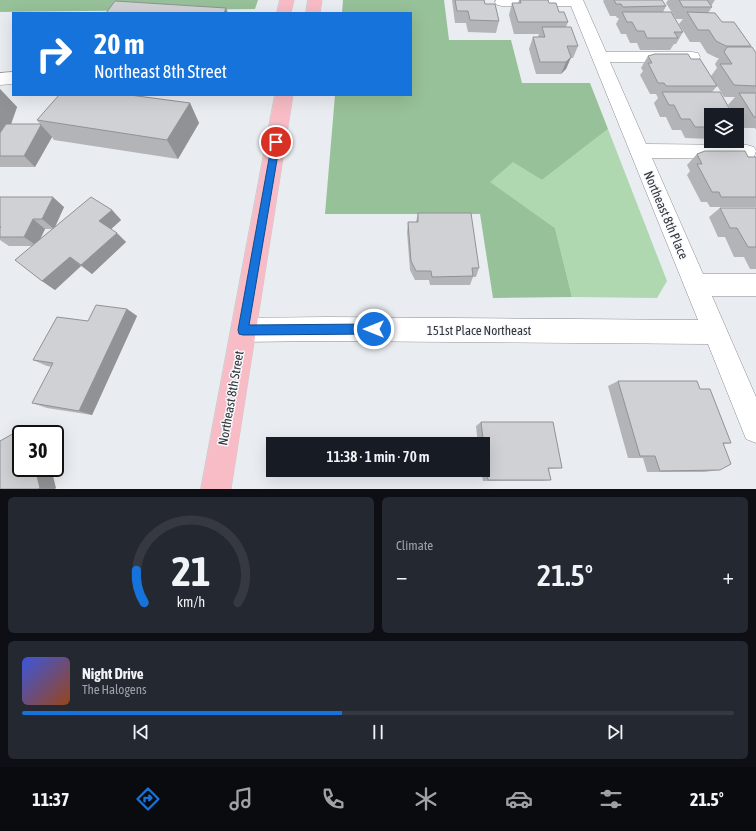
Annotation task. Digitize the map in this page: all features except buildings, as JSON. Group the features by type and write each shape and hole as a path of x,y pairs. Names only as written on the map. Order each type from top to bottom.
{"main road":[{"path":"284,12 287,0"},
{"path":"313,12 315,0"},
{"name":"Northeast 8th Street","path":"216,489 284,96"}],"street":[{"path":"502,2 577,1"},
{"name":"Northeast 8th Place","path":"577,1 756,429"},
{"path":"600,57 692,57"},
{"path":"0,79 12,78"},
{"path":"640,151 747,152"},
{"path":"696,285 756,285"},
{"name":"151st Place Northeast","path":"243,330 336,329 715,332"}],"green space":[{"path":"0,0 258,0 255,9 0,12"},
{"path":"343,0 444,0 449,40 511,40 522,83 590,83 608,129 542,180 513,162 490,182 555,228 572,297 493,298 480,214 325,214 335,96 412,96 412,12 342,12"},
{"path":"608,129 667,281 657,298 572,297 555,228 489,182 513,161 542,180"}],"route":[{"path":"276,142 243,330 374,329"}]}
